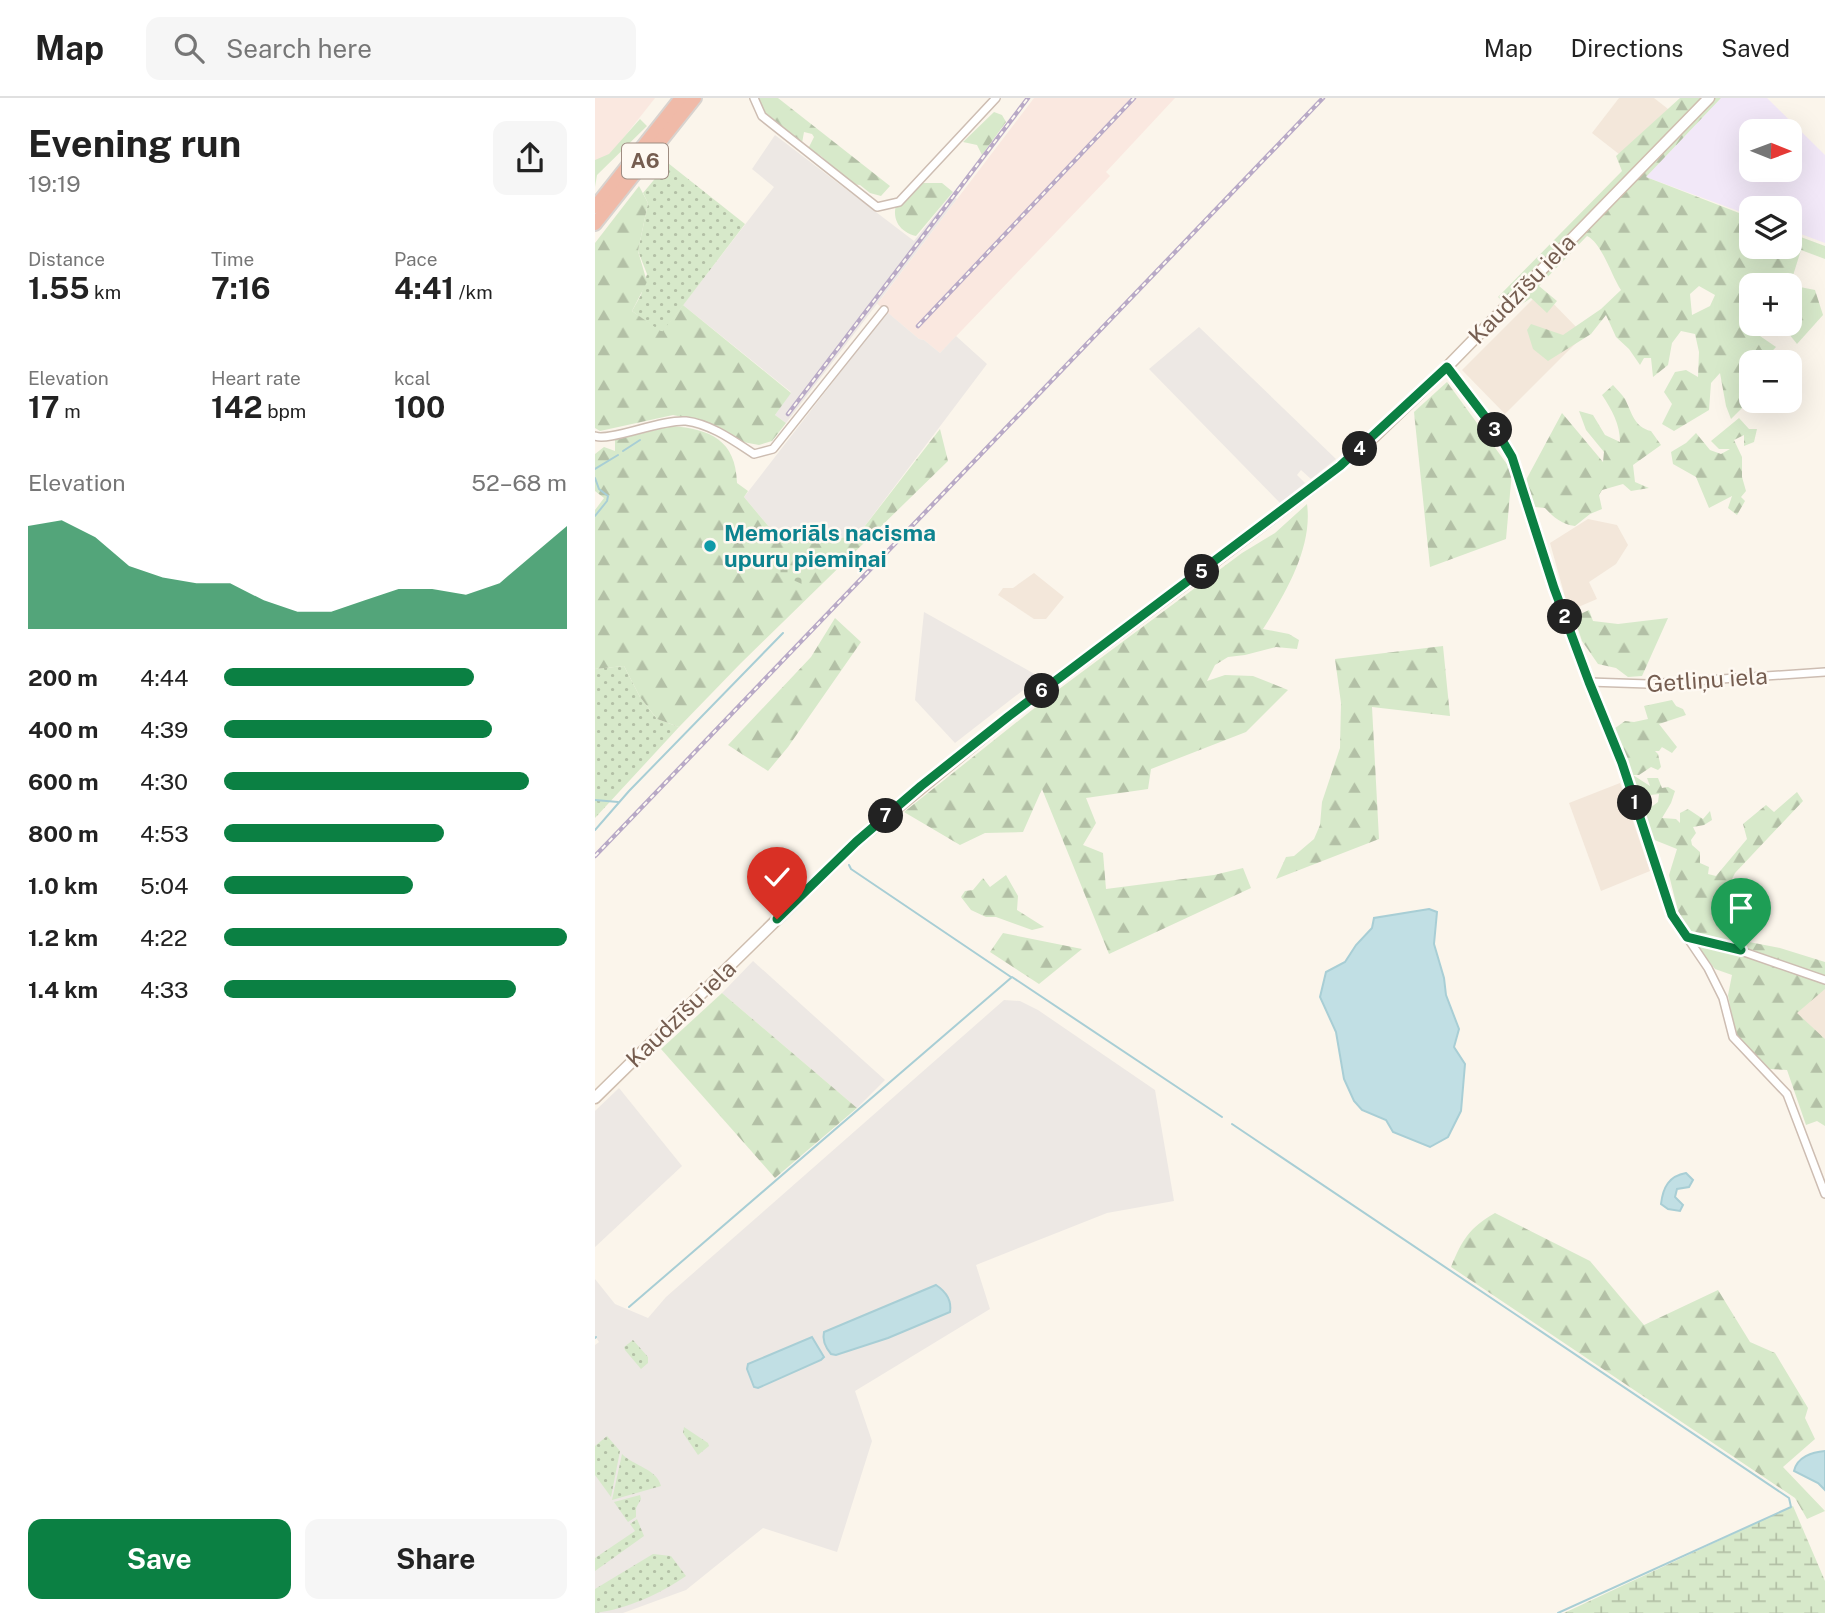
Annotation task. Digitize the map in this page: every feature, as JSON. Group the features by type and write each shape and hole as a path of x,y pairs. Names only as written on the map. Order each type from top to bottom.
{"highway":[{"name":"A6","path":"595,206 683,101"},
{"name":"A6","path":"595,224 683,101"}],"street":[{"path":"754,98 762,116 877,207 898,202 996,98"},
{"name":"Kaudzīšu iela","path":"595,1098 889,813 1009,716 1340,466 1447,367 1709,98"},
{"path":"595,436 600,439 660,422 687,421 711,428 754,454 773,449 884,310"},
{"path":"1447,367 1499,435 1512,457 1554,588 1622,763 1672,915 1708,968 1723,998 1733,1037 1787,1094 1825,1194"},
{"name":"Getliņu iela","path":"1589,682 1648,684 1825,672"},
{"path":"1687,937 1741,950 1825,980"}],"shaded area":[{"path":"595,98 655,98 595,174"},
{"path":"1034,98 1175,98 1106,172 1110,176 940,353 876,303"},
{"path":"1619,98 1654,98 1677,116 1633,165 1592,133"},
{"path":"1721,98 1767,98 1788,119 1739,119 1739,182 1803,182 1803,133 1825,155 1825,243 1802,234 1802,196 1739,196 1739,211 1646,177"},
{"path":"775,135 914,241 951,195 957,199 786,423 775,415 791,392 683,305 774,187 752,169"},
{"path":"1541,291 1584,335 1505,414 1462,370"},
{"path":"887,312 940,353 956,336 987,364 858,535 823,541 774,533 744,497"},
{"path":"1199,327 1336,459 1311,479 1301,470 1297,475 1305,483 1280,503 1149,369"},
{"path":"1588,519 1617,525 1628,545 1616,564 1589,582 1597,599 1569,611 1550,543"},
{"path":"1034,573 1064,597 1046,619 1034,619 998,595 1003,588 1013,588"},
{"path":"924,612 1040,677 955,743 915,700"},
{"path":"1620,783 1650,871 1601,891 1569,803"},
{"path":"753,961 885,1080 857,1108 722,993"},
{"path":"1825,984 1825,1058 1785,1014"},
{"path":"1004,1000 1020,1001 1038,1010 1155,1090 1174,1201 1107,1213 976,1265 990,1309 855,1391 872,1441 837,1552 763,1528 686,1590 623,1613 595,1613 595,1345 599,1342 595,1336 595,1279 615,1304 648,1318 666,1297"},
{"path":"619,1088 682,1166 595,1247 595,1111"}],"green space":[{"path":"757,98 778,98 890,186 881,196 870,193 860,185 851,184 821,156 808,149 814,137 812,134 804,132 802,143 797,142 763,114"},
{"path":"1680,98 1721,98 1646,177 1739,213 1739,259 1798,259 1794,273 1739,273 1739,336 1760,336 1776,347 1773,350 1739,350 1739,411 1731,419 1720,373 1711,383 1709,410 1674,431 1662,424 1672,404 1664,392 1675,372 1686,370 1698,377 1699,352 1695,334 1681,331 1672,343 1668,365 1653,377 1651,358 1644,358 1640,365 1616,337 1606,315 1591,334 1548,361 1533,349 1527,330 1531,324 1563,335 1601,309 1621,290 1602,252 1587,236 1539,286 1557,301 1547,313 1531,298 1513,310 1498,297 1622,171 1616,156","holes":["1699,286 1715,295 1710,306 1692,315 1690,294"]},
{"path":"994,112 1002,115 1006,122 982,155 977,145 963,142"},
{"path":"640,119 647,126 597,175 595,187 595,160 609,154"},
{"path":"668,163 745,224 662,333 632,311 641,295 647,274 638,251 648,203 643,193"},
{"path":"922,183 942,183 953,192 916,236 899,225 895,210 896,205 905,201"},
{"path":"639,186 648,203 638,251 647,282 632,311 662,332 683,305 791,393 775,415 786,423 772,441 759,445 743,442 720,429 673,415 600,431 595,428 595,243"},
{"path":"1802,237 1825,246 1825,259 1802,250"},
{"path":"1802,287 1815,290 1823,315 1797,344 1791,336 1802,336"},
{"path":"1447,382 1512,471 1506,539 1430,567 1414,412"},
{"path":"1613,385 1625,399 1637,423 1651,431 1661,445 1633,465 1635,482 1649,488 1631,491 1623,484 1602,490 1599,495 1602,509 1590,514 1575,526 1566,524 1545,508 1535,507 1526,480 1562,413 1603,462 1604,452 1586,430 1579,411 1593,415 1605,435 1620,442 1615,417 1602,395"},
{"path":"1739,418 1749,429 1757,429 1754,442 1744,446 1744,435 1734,440 1742,457 1742,477 1746,491 1741,497 1745,501 1737,515 1728,508 1732,496 1709,508 1696,477 1673,464 1671,452 1696,433 1710,450 1721,454 1730,449 1719,449 1711,441"},
{"path":"672,426 709,434 726,447 732,456 737,483 748,491 744,497 774,533 823,541 858,535 940,429 948,461 679,727 657,719 640,697 624,666 595,669 595,510 604,498 595,491 595,454 604,447 615,451 615,440"},
{"path":"1307,504 1308,520 1302,553 1280,601 1263,629 1289,634 1299,640 1297,649 1276,647 1228,657 1215,665 1207,681 1225,675 1253,676 1288,690 1246,732 1151,769 1148,789 1086,798 1096,823 1083,845 1103,853 1106,889 1214,875 1243,868 1251,888 1109,954 1042,789 1023,832 985,833 960,845 904,812 1047,698 1242,553 1275,533"},
{"path":"774,562 805,575 802,584 770,570"},
{"path":"1589,610 1593,621 1618,624 1668,618 1642,676 1628,677 1616,668 1598,664 1582,641 1574,617"},
{"path":"835,618 861,642 788,747 768,771 728,745 811,657"},
{"path":"1443,646 1450,716 1372,707 1379,839 1276,879 1286,857 1294,856 1314,839 1320,825 1322,802 1340,748 1341,703 1335,659"},
{"path":"624,666 640,697 657,719 679,727 595,818 595,669"},
{"path":"1672,700 1686,715 1659,724 1677,747 1672,753 1662,747 1655,751 1661,767 1658,770 1651,767 1639,775 1633,775 1650,786 1647,778 1658,778 1662,788 1668,787 1675,791 1662,818 1676,819 1680,823 1680,813 1688,809 1703,819 1710,811 1712,820 1693,827 1696,833 1691,840 1692,845 1700,852 1700,863 1709,867 1708,874 1716,876 1747,839 1743,824 1766,805 1774,812 1797,792 1803,801 1735,873 1724,895 1733,910 1729,918 1744,941 1780,948 1825,962 1825,989 1797,1013 1825,1039 1825,1126 1817,1121 1806,1125 1787,1070 1770,1069 1736,1036 1728,995 1732,975 1715,969 1700,950 1678,911 1669,875 1677,849 1652,839 1643,813 1658,802 1659,794 1642,796 1627,773 1611,731 1625,721 1648,719 1644,706"},
{"path":"1006,875 1018,896 1017,910 1044,927 1032,930 996,917 986,917 971,910 961,897 965,891 973,890 983,878 990,887"},
{"path":"1003,933 1082,949 1039,984 990,952"},
{"path":"722,993 857,1108 775,1178 661,1049"},
{"path":"1495,1213 1590,1261 1644,1325 1718,1290 1750,1342 1775,1353 1808,1408 1805,1418 1815,1439 1783,1467 1825,1511 1807,1519 1795,1498 1451,1267 1467,1236"},
{"path":"633,1340 648,1357 648,1363 641,1369 624,1347"},
{"path":"684,1427 709,1446 698,1455 683,1433"},
{"path":"607,1436 620,1451 611,1497 595,1475 595,1446"},
{"path":"622,1454 655,1476 661,1486 612,1500"},
{"path":"640,1495 636,1517 628,1522 614,1502"},
{"path":"1793,1506 1825,1581 1825,1613 1564,1613"},
{"path":"637,1519 644,1536 595,1571 595,1558 635,1531 630,1524"},
{"path":"653,1554 671,1556 686,1576 643,1600 595,1613 595,1589"}],"water":[{"path":"1429,909 1437,912 1434,944 1446,995 1459,1029 1454,1047 1465,1064 1461,1111 1448,1137 1430,1147 1393,1132 1386,1120 1362,1110 1354,1101 1344,1079 1336,1032 1320,997 1326,972 1345,962 1372,928 1374,918"},
{"path":"1686,1173 1693,1180 1689,1187 1677,1189 1675,1197 1683,1205 1680,1211 1668,1209 1661,1204 1665,1188 1675,1177"},
{"path":"936,1285 947,1296 950,1312 888,1338 836,1355 831,1354 824,1341 824,1332"},
{"path":"812,1337 824,1357 821,1360 758,1388 754,1387 747,1369 748,1364"},
{"path":"1825,1451 1825,1490 1818,1483 1794,1471 1798,1462 1806,1456"}],"waterway":[{"path":"623,451 640,440"},
{"path":"595,469 618,455"},
{"path":"595,478 599,489 608,496 595,516"},
{"path":"595,830 629,791 783,633"},
{"path":"595,800 618,802"},
{"path":"849,865 851,869 1011,977"},
{"path":"629,1307 1012,977 1222,1117"},
{"path":"1232,1124 1789,1498 1791,1507 1558,1613"}],"railway":[{"path":"788,414 1028,98"},
{"path":"918,326 1134,98"},
{"path":"595,856 1323,98"}],"place":[{"name":"Memoriāls nacisma upuru piemiņai","path":"710,546"}],"route":[{"path":"777,919 856,842 921,786 1009,716 1340,466 1447,367 1499,435 1512,457 1554,588 1622,763 1672,915 1687,937 1741,950"}]}
